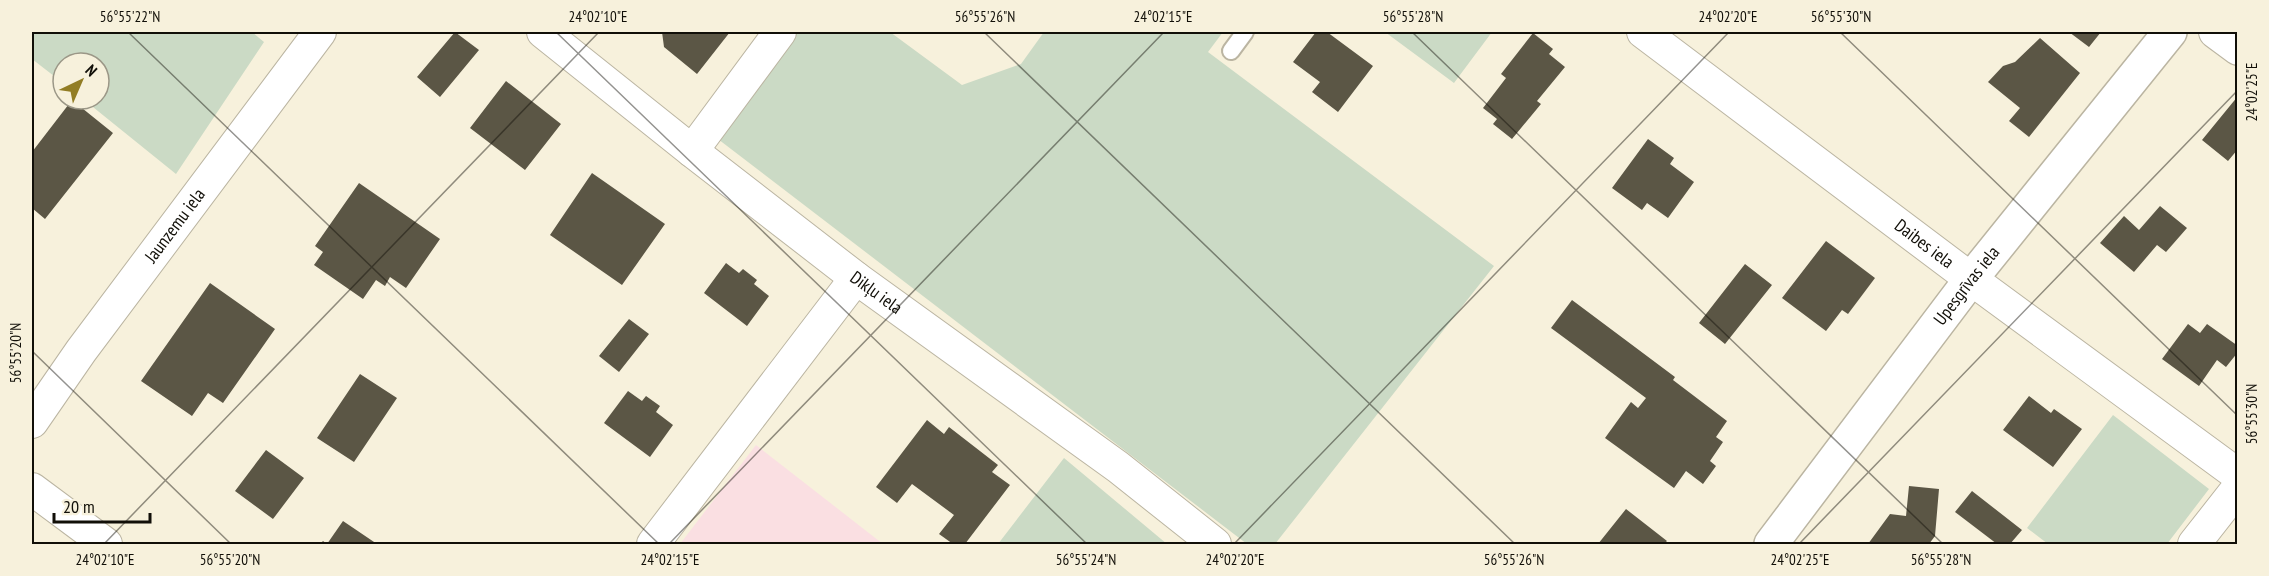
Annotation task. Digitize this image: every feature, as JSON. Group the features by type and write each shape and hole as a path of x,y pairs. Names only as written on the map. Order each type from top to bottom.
{"street":[{"name":"Jaunzemu iela","path":"32,422 81,351 320,32"},
{"name":"Dikļu iela","path":"543,32 856,278 1118,467 1215,544"},
{"path":"692,151 780,32"},
{"name":"Daibes iela","path":"1643,32 1971,279 2238,474"},
{"name":"Upesgrīvas iela","path":"1770,544 1971,279 2170,32"},
{"path":"2215,32 2238,49"},
{"path":"653,544 856,278"},
{"path":"2194,544 2238,488"},
{"path":"32,489 106,544"}],"lane":[{"path":"1231,51 1245,32"}],"shaded area":[{"path":"756,445 883,544 680,544"}],"green space":[{"path":"32,32 252,32 264,42 176,174 98,111 111,111 111,51 51,51 51,74 32,59"},
{"path":"790,32 890,32 962,85 1021,64 1044,32 1223,32 1208,52 1494,266 1275,544 1247,544 714,136"},
{"path":"1385,32 1492,32 1454,83"},
{"path":"2113,415 2209,489 2167,544 2048,544 2027,528"},
{"path":"1064,458 1167,544 998,544"}],"building":[{"path":"455,32 479,50 440,97 417,77"},
{"path":"662,32 730,32 697,74 664,47"},
{"path":"1316,32 1327,32 1373,66 1338,112 1312,92 1320,82 1293,62"},
{"path":"2069,32 2101,32 2089,47"},
{"path":"1533,33 1553,49 1549,54 1565,67 1537,101 1541,104 1512,139 1493,124 1497,119 1483,108 1506,78 1501,74"},
{"path":"2040,38 2080,73 2029,137 2009,121 2020,108 1988,82 2003,66 2015,62"},
{"path":"506,81 561,124 525,170 470,128"},
{"path":"2238,96 2238,149 2228,161 2202,140"},
{"path":"64,111 86,111 113,133 45,219 32,208 32,152"},
{"path":"1648,139 1674,158 1670,164 1694,182 1668,218 1647,203 1642,210 1612,188"},
{"path":"592,173 665,224 622,285 550,235"},
{"path":"359,183 440,239 406,288 390,277 385,286 376,280 363,299 314,265 323,252 315,246"},
{"path":"2160,206 2187,228 2166,252 2157,245 2134,272 2100,243 2124,216 2139,230"},
{"path":"1826,241 1875,278 1848,314 1842,310 1826,331 1782,298"},
{"path":"726,263 739,273 743,269 757,280 754,284 769,296 747,326 704,293"},
{"path":"1745,264 1772,285 1725,344 1699,323"},
{"path":"210,283 275,329 223,403 208,393 192,416 141,381"},
{"path":"1572,300 1675,377 1673,380 1727,421 1716,437 1723,442 1710,461 1716,466 1703,484 1686,471 1674,488 1605,438 1631,402 1638,408 1646,398 1551,328"},
{"path":"629,319 649,334 619,372 599,356"},
{"path":"2188,324 2200,333 2207,324 2238,346 2238,352 2226,367 2217,360 2199,386 2162,359"},
{"path":"360,374 397,398 354,462 317,438"},
{"path":"628,391 642,401 646,396 660,406 656,412 673,425 650,457 604,423"},
{"path":"2029,396 2051,413 2054,409 2082,429 2053,467 2003,430"},
{"path":"927,420 944,434 949,427 998,465 992,472 1010,485 965,544 953,544 939,534 954,515 912,484 897,503 876,487"},
{"path":"266,450 304,478 273,519 235,491"},
{"path":"1909,486 1939,489 1935,536 1929,544 1868,544 1890,514 1906,516"},
{"path":"1972,491 2022,530 2010,544 1997,544 1955,512"},
{"path":"1626,509 1667,541 1664,544 1598,544"},
{"path":"343,521 377,544 327,544"}]}
